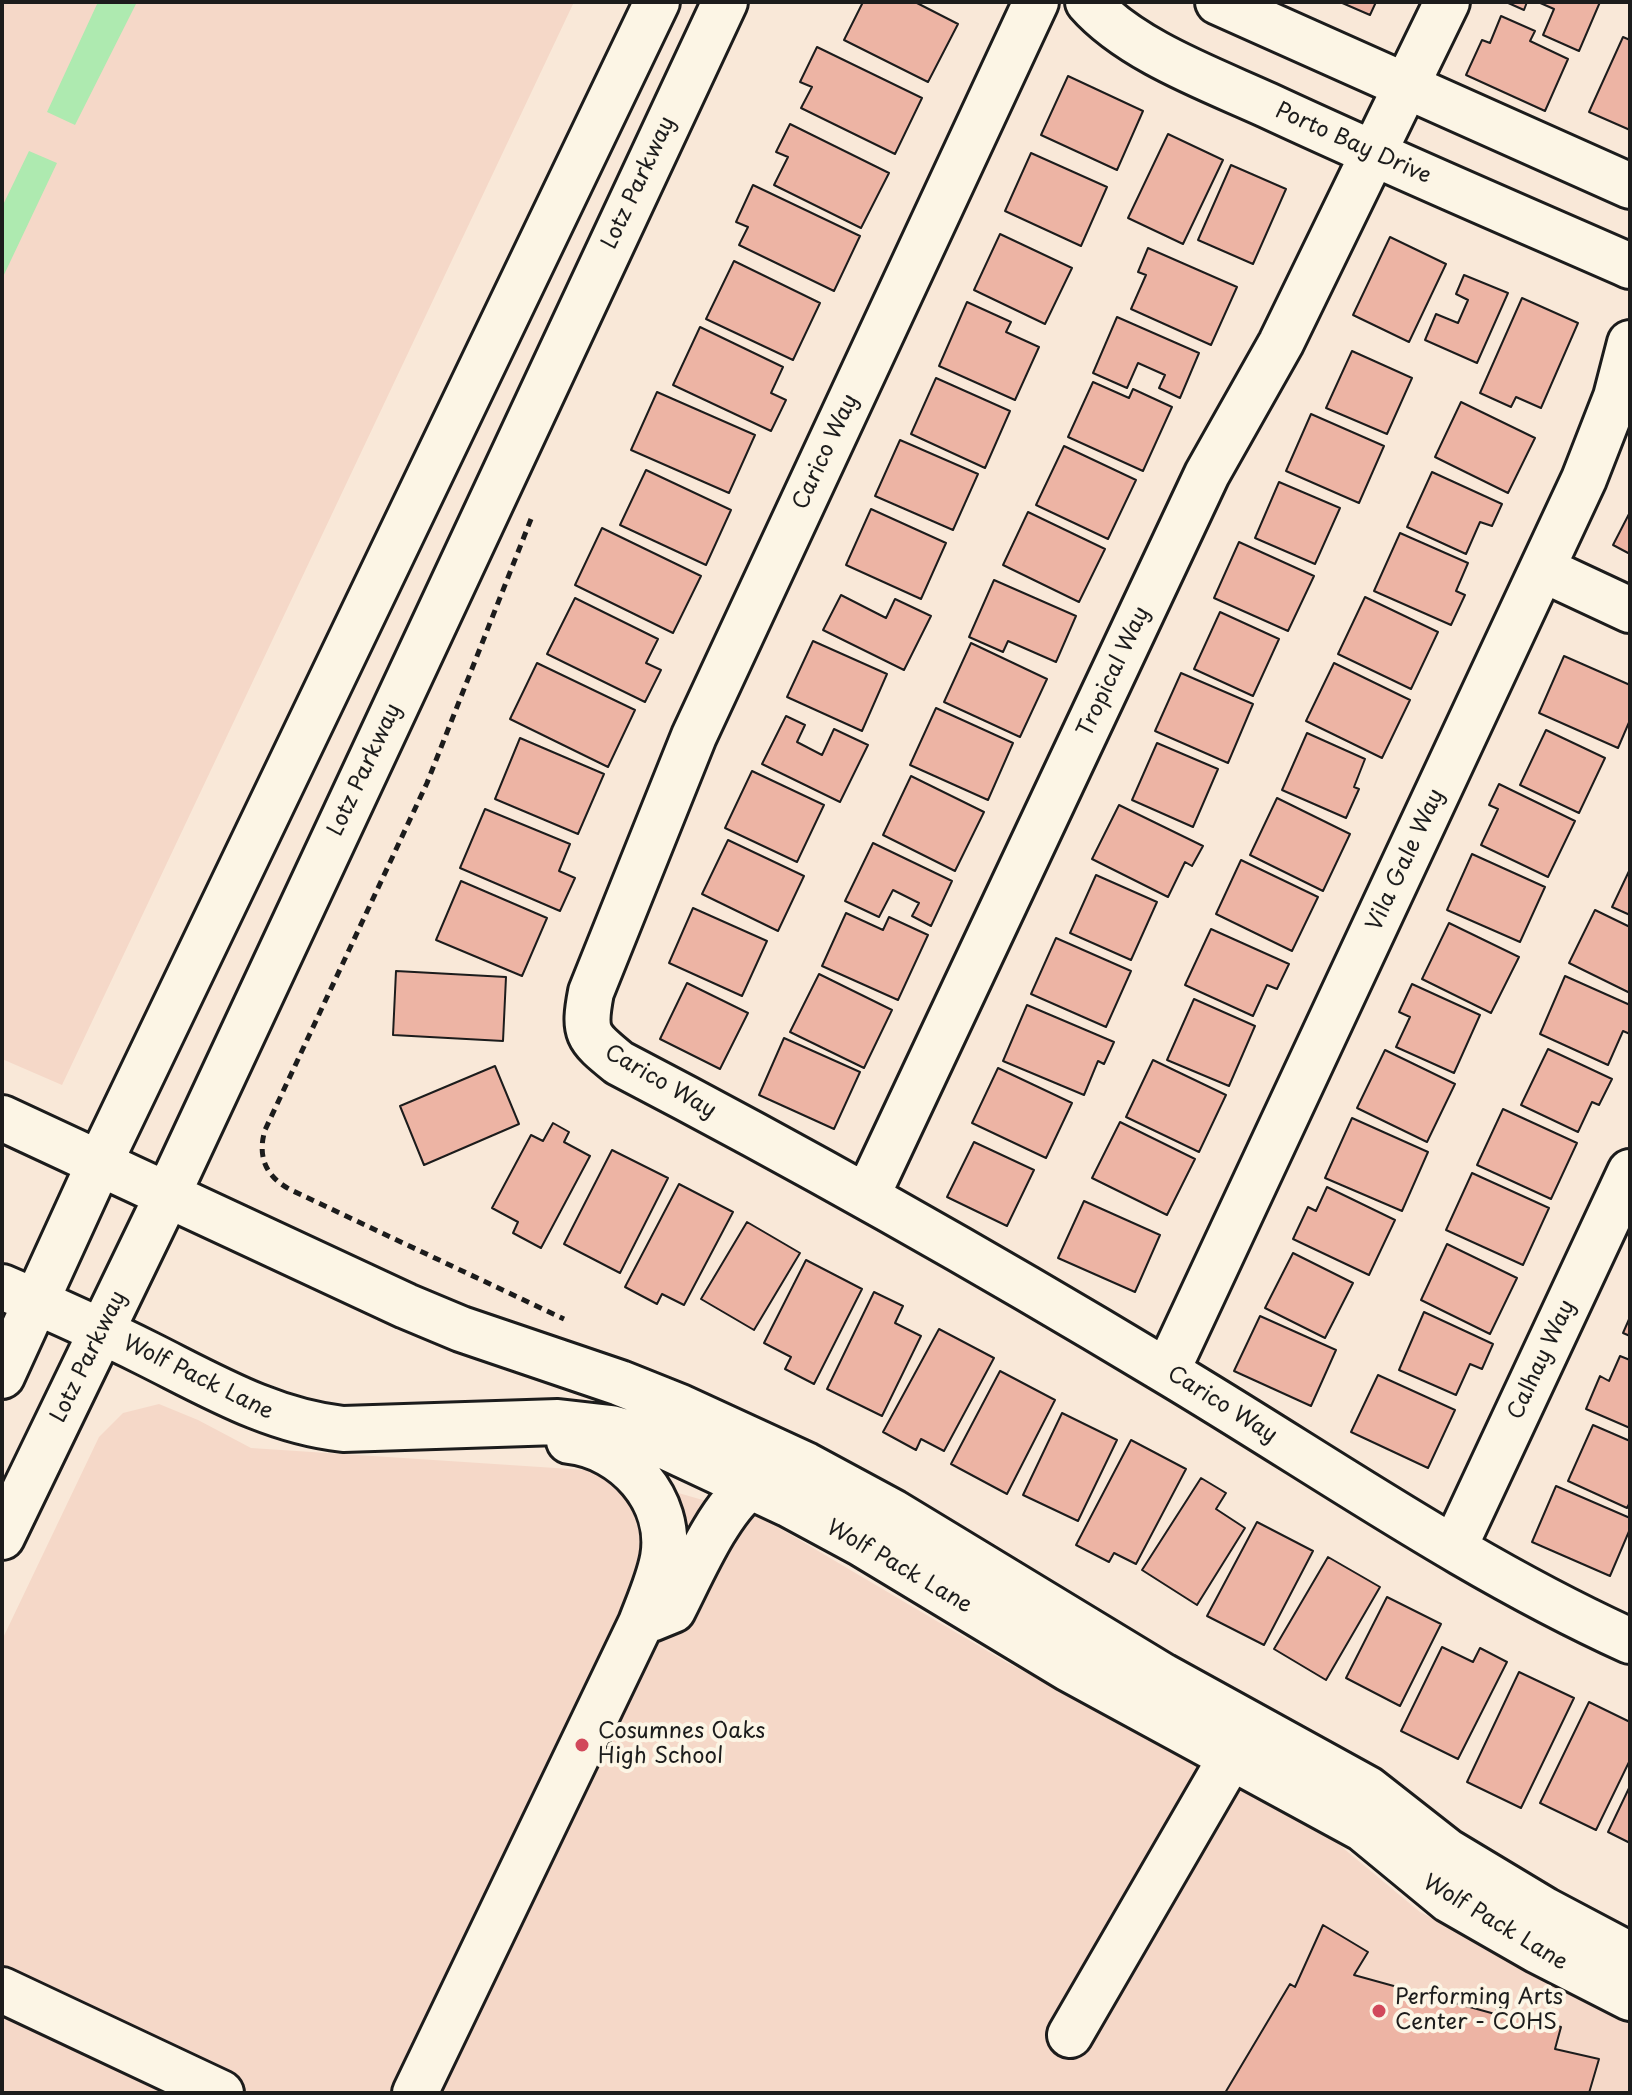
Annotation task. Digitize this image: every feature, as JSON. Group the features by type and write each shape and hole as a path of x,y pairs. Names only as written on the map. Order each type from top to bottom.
{"street":[{"path":"2,1376 20,1294 99,1164 657,2"},
{"name":"Lotz Parkway","path":"2,1537 167,1196 725,2"},
{"name":"Carico Way","path":"1036,2 694,736 591,992 586,1019 592,1042 619,1063 867,1196 1167,1371 1454,1548 1565,1612 1630,1641"},
{"name":"Porto Bay Drive","path":"1088,2 1097,13 1154,53 1373,154 1630,266"},
{"path":"1218,2 1630,186"},
{"name":"Tropical Way","path":"867,1196 1207,474 1281,343 1447,2"},
{"name":"Vila Gale Way","path":"1167,1371 1542,569 1616,397 1630,343"},
{"path":"1542,569 1630,610"},
{"name":"Wolf Pack Lane","path":"2,1118 406,1306 461,1329 635,1389 731,1429 893,1512 1163,1676 1240,1741 1384,1844 1431,1886 1493,1926 1630,1998"},
{"name":"Calhay Way","path":"1454,1548 1630,1172"},
{"name":"Wolf Pack Lane","path":"20,1294 262,1410 314,1426 343,1429 585,1424 647,1438 862,1544 1069,1669 1240,1741 1368,1789 1435,1843 1492,1879 1630,1955"},
{"path":"343,1429 573,1442 591,1446 617,1458 638,1477 649,1492 663,1527 663,1558 641,1623 415,2093"},
{"path":"641,1623 673,1610 716,1530 741,1493 750,1487"},
{"path":"1070,2035 1240,1741"},
{"path":"2,1990 221,2093"}],"shaded area":[{"path":"2,2 574,2 62,1085 2,1059"},
{"name":"Cosumnes Oaks High School","path":"159,1404 251,1448 601,1471 759,1516 1006,1662 1319,1828 1420,1912 1630,2024 1630,2093 2,2093 2,1640 99,1437 123,1413"}],"green space":[{"path":"98,2 137,2 75,125 47,112"},
{"path":"29,151 57,163 2,279 2,207"}],"building":[{"path":"863,2 915,2 958,24 928,82 844,40"},
{"path":"1340,2 1376,2 1370,15"},
{"path":"1506,2 1527,2 1524,10"},
{"path":"1538,2 1600,2 1579,51 1543,35 1554,9"},
{"path":"1501,16 1535,31 1530,41 1568,59 1545,111 1466,75 1482,40 1490,43"},
{"path":"1623,37 1630,40 1630,130 1589,112"},
{"path":"817,47 922,98 895,154 801,108 812,87 800,82"},
{"path":"1068,76 1143,111 1117,170 1041,135"},
{"path":"790,124 889,173 861,228 774,185 788,157 776,152"},
{"path":"1168,134 1223,160 1183,244 1128,218"},
{"path":"1031,153 1107,187 1081,246 1005,211"},
{"path":"1231,165 1286,189 1253,264 1198,240"},
{"path":"753,185 860,236 834,291 739,245 748,227 736,222"},
{"path":"1000,234 1072,268 1045,324 974,290"},
{"path":"1390,237 1446,264 1409,342 1353,315"},
{"path":"1148,248 1237,287 1211,345 1131,309 1146,275 1138,272"},
{"path":"734,261 820,303 793,360 706,319"},
{"path":"1464,275 1508,293 1477,363 1425,340 1436,314 1458,323 1468,300 1456,294"},
{"path":"1522,298 1578,323 1541,408 1516,397 1511,407 1480,393"},
{"path":"967,302 1011,322 1006,332 1039,347 1015,400 939,366"},
{"path":"1117,317 1199,353 1180,398 1159,388 1165,375 1138,363 1127,388 1093,373"},
{"path":"700,327 783,367 771,393 786,400 771,431 673,385"},
{"path":"1352,351 1412,378 1387,434 1326,408"},
{"path":"936,378 1010,411 985,468 911,434"},
{"path":"1093,382 1129,398 1133,389 1172,407 1143,471 1068,437"},
{"path":"657,392 755,435 729,493 631,450"},
{"path":"1461,402 1535,438 1508,493 1435,457"},
{"path":"1311,414 1384,446 1359,503 1286,471"},
{"path":"900,440 978,474 953,530 875,496"},
{"path":"1064,446 1136,480 1108,539 1036,505"},
{"path":"646,470 731,510 706,565 620,525"},
{"path":"1432,472 1502,504 1492,526 1480,522 1466,554 1407,527"},
{"path":"1279,482 1340,508 1315,564 1255,538"},
{"path":"871,509 946,543 921,599 846,565"},
{"path":"1028,512 1105,549 1079,602 1003,565"},
{"path":"1630,512 1630,554 1613,545"},
{"path":"602,528 701,576 673,633 575,585"},
{"path":"1400,533 1468,563 1456,591 1465,595 1451,625 1374,591"},
{"path":"1239,542 1314,576 1288,631 1214,598"},
{"path":"994,580 1076,616 1056,662 1008,641 1003,652 969,637"},
{"path":"841,595 886,618 895,599 931,616 904,670 823,630"},
{"path":"1365,597 1438,632 1411,689 1338,654"},
{"path":"575,598 658,639 646,663 661,670 645,702 547,654"},
{"path":"1220,612 1279,639 1253,696 1194,669"},
{"path":"813,641 887,674 862,731 787,697"},
{"path":"971,643 1047,679 1020,737 944,702"},
{"path":"1564,656 1630,685 1630,720 1618,748 1539,713"},
{"path":"537,663 635,710 608,767 510,719"},
{"path":"1334,663 1410,700 1382,758 1306,721"},
{"path":"1181,673 1253,704 1228,763 1155,731"},
{"path":"936,708 1013,743 988,800 910,765"},
{"path":"786,716 805,725 797,742 822,755 834,729 868,745 840,802 762,764"},
{"path":"1546,730 1605,758 1579,813 1520,785"},
{"path":"1307,733 1365,759 1354,787 1359,789 1346,818 1282,790"},
{"path":"520,738 604,774 578,834 495,799"},
{"path":"1157,743 1218,769 1193,827 1132,800"},
{"path":"752,771 824,805 797,862 725,828"},
{"path":"911,776 984,812 955,871 883,835"},
{"path":"1499,784 1575,821 1548,877 1481,845 1498,809 1489,805"},
{"path":"1277,798 1350,834 1323,891 1250,855"},
{"path":"1119,805 1203,846 1192,866 1185,862 1168,897 1092,859"},
{"path":"485,809 570,844 559,871 575,878 560,911 460,868"},
{"path":"728,840 804,876 778,931 702,894"},
{"path":"873,843 952,881 931,926 912,916 919,903 893,890 879,917 845,901"},
{"path":"1472,854 1545,887 1520,942 1447,910"},
{"path":"1241,860 1318,897 1292,951 1216,914"},
{"path":"1630,869 1630,915 1612,907"},
{"path":"1096,875 1157,902 1131,960 1070,933"},
{"path":"461,881 547,918 522,976 436,940"},
{"path":"693,908 767,941 742,996 669,963"},
{"path":"1595,910 1630,927 1630,993 1569,963"},
{"path":"846,913 883,930 889,917 928,935 898,1000 822,966"},
{"path":"1449,923 1519,957 1491,1013 1422,979"},
{"path":"1211,929 1289,964 1277,989 1267,985 1253,1016 1185,985"},
{"path":"1056,938 1131,971 1106,1027 1031,994"},
{"path":"396,971 506,977 503,1041 393,1035"},
{"path":"819,974 892,1010 864,1068 790,1032"},
{"path":"1565,976 1630,1005 1630,1034 1623,1031 1608,1065 1540,1034"},
{"path":"687,983 748,1013 720,1069 660,1039"},
{"path":"1412,984 1480,1015 1454,1073 1396,1047 1410,1017 1399,1012"},
{"path":"1194,999 1255,1026 1229,1086 1167,1060"},
{"path":"1027,1005 1114,1042 1104,1064 1098,1061 1084,1095 1003,1061"},
{"path":"784,1038 860,1072 834,1129 759,1095"},
{"path":"1548,1049 1612,1079 1599,1105 1592,1102 1578,1132 1521,1105"},
{"path":"1385,1050 1455,1084 1427,1142 1357,1108"},
{"path":"1153,1060 1226,1095 1199,1152 1126,1117"},
{"path":"495,1066 519,1124 424,1165 400,1106"},
{"path":"998,1068 1072,1103 1046,1158 972,1123"},
{"path":"1503,1109 1577,1143 1551,1199 1477,1165"},
{"path":"1352,1118 1428,1152 1402,1211 1325,1178"},
{"path":"1120,1122 1195,1159 1167,1215 1092,1178"},
{"path":"553,1123 569,1132 564,1142 590,1156 541,1248 513,1233 518,1222 492,1208 531,1135 543,1141"},
{"path":"974,1142 1034,1170 1007,1226 947,1197"},
{"path":"612,1150 668,1178 620,1273 564,1244"},
{"path":"1472,1173 1549,1208 1523,1265 1446,1230"},
{"path":"679,1184 733,1212 684,1305 662,1294 657,1304 625,1287"},
{"path":"1327,1187 1395,1220 1369,1275 1293,1239 1308,1207 1316,1211"},
{"path":"1084,1201 1160,1235 1135,1292 1058,1258"},
{"path":"747,1222 800,1253 754,1330 701,1299"},
{"path":"1447,1244 1517,1278 1490,1334 1421,1300"},
{"path":"1293,1253 1353,1283 1325,1338 1265,1308"},
{"path":"806,1260 862,1289 814,1384 785,1369 791,1357 764,1343"},
{"path":"874,1292 903,1306 895,1323 921,1336 882,1416 827,1389"},
{"path":"1424,1312 1493,1344 1482,1369 1470,1364 1456,1395 1399,1370"},
{"path":"1260,1316 1336,1350 1311,1406 1234,1371"},
{"path":"1630,1317 1630,1336 1623,1333"},
{"path":"939,1329 994,1358 944,1451 921,1439 916,1450 883,1432"},
{"path":"1620,1356 1630,1360 1630,1428 1586,1409 1600,1376 1609,1381"},
{"path":"1000,1371 1055,1400 1007,1494 951,1464"},
{"path":"1378,1375 1455,1410 1428,1468 1351,1432"},
{"path":"1062,1413 1117,1440 1078,1521 1023,1495"},
{"path":"1593,1425 1630,1441 1630,1502 1627,1508 1568,1481"},
{"path":"1131,1440 1186,1469 1136,1564 1114,1553 1109,1562 1076,1545"},
{"path":"1201,1478 1226,1493 1216,1509 1245,1528 1197,1605 1142,1570"},
{"path":"1556,1486 1630,1518 1630,1529 1610,1576 1532,1542"},
{"path":"1257,1522 1313,1551 1264,1645 1207,1616"},
{"path":"1328,1557 1380,1587 1326,1680 1274,1649"},
{"path":"1387,1597 1441,1624 1400,1706 1346,1678"},
{"path":"1442,1647 1473,1662 1480,1648 1507,1662 1458,1759 1401,1731"},
{"path":"1519,1672 1574,1698 1521,1808 1467,1782"},
{"path":"1589,1702 1630,1722 1630,1760 1596,1830 1540,1803"},
{"path":"1630,1786 1630,1843 1608,1832"},
{"name":"Performing Arts Center - COHS","path":"1323,1925 1368,1952 1354,1975 1495,2014 1497,2009 1561,2027 1555,2049 1599,2059 1589,2093 1225,2093 1290,1984 1295,1987"}],"place":[{"name":"Cosumnes Oaks High School","path":"582,1745"},
{"name":"Performing Arts Center - COHS","path":"1379,2011"}]}
